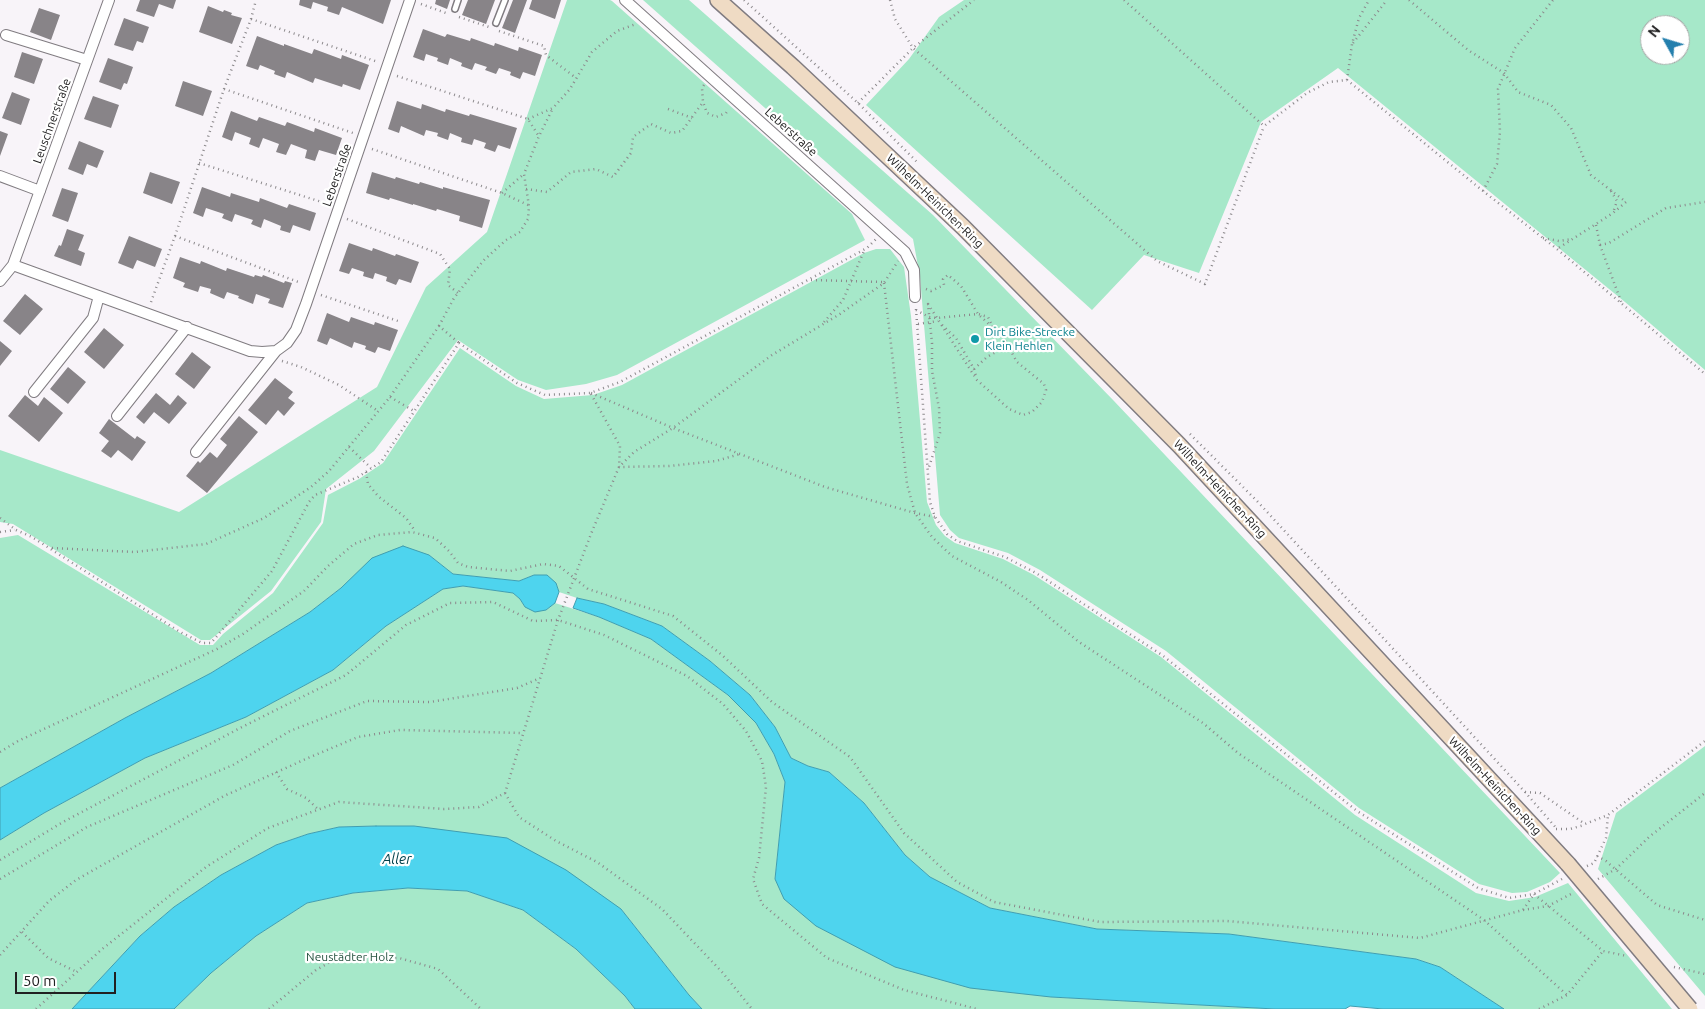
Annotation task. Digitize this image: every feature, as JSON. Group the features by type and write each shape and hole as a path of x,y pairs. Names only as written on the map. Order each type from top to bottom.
{"main road":[{"name":"Wilhelm-Heinichen-Ring","path":"718,0 793,67 963,227 1165,430 1568,864 1690,1009"}],"street":[{"name":"Leuschnerstraße","path":"0,281 13,265 109,0"},
{"name":"Leberstraße","path":"196,452 273,354 287,343 296,330 410,0"},
{"name":"Leberstraße","path":"625,0 905,252 914,270 915,297"},
{"path":"6,35 87,60"},
{"path":"0,176 40,190"},
{"path":"13,265 250,351 273,354"},
{"path":"34,392 93,318 99,296"},
{"path":"117,416 187,327"}],"lane":[{"path":"455,9 458,0"},
{"path":"496,23 504,0"}],"path":[{"path":"146,313 175,236 256,0"},
{"path":"410,0 490,28"},
{"path":"890,0 895,18 913,48 1156,261 1205,284 1264,126 1307,93 1329,82 1347,80 1556,249 1705,374"},
{"path":"858,103 913,48 974,0"},
{"path":"1124,0 1264,126"},
{"path":"1347,80 1352,44 1359,18 1368,0"},
{"path":"1352,44 1387,0"},
{"path":"1409,0 1468,50 1504,73 1518,92 1551,105 1571,128 1591,175 1626,202 1613,213 1556,249"},
{"path":"1482,191 1497,164 1500,132 1498,89 1515,48 1553,0"},
{"path":"251,19 528,119 539,136"},
{"path":"502,193 524,174 552,108 570,89 592,52 617,32 647,20"},
{"path":"499,31 544,46 546,55 576,78"},
{"path":"709,75 702,88 703,102 707,113 716,117 726,113 737,100"},
{"path":"224,89 502,193 529,206"},
{"path":"526,189 547,192 571,172 596,169 613,177 631,153 633,137 651,124 671,133 682,131 703,102"},
{"path":"528,119 552,108"},
{"path":"668,109 692,118"},
{"path":"199,163 338,211 440,254 450,269 448,285 458,293"},
{"path":"50,548 135,552 206,544 264,518 312,487 329,471 390,397 439,326 458,293 483,261 506,240 520,232 528,219 529,206 524,174"},
{"path":"1610,189 1616,201 1613,213"},
{"path":"1600,245 1609,243 1666,208 1705,202"},
{"path":"1596,224 1600,245 1622,305"},
{"path":"439,326 459,344 517,383 545,395 590,393 620,382 864,250 883,232"},
{"path":"175,236 401,322"},
{"path":"1542,238 1560,241 1573,238"},
{"path":"822,325 842,300 864,250"},
{"path":"752,1009 722,972 662,909 597,862 556,841 519,817 505,793 558,620 620,467 634,452 673,428 772,355 822,325 884,282 905,252"},
{"path":"924,288 931,291 944,285 943,279 948,274 961,286 978,314"},
{"path":"809,280 884,282"},
{"path":"884,282 907,484 915,513 932,537 952,556 1001,582 1028,600 1080,642 1203,723 1238,753 1484,920 1568,995"},
{"path":"915,297 930,502 935,517 947,534 957,541 1005,557 1036,573 1162,655 1357,811 1478,888 1509,898 1534,894 1603,951 1568,995 1539,1009"},
{"path":"918,324 930,322 938,320 978,314 988,316 994,329 1003,338 1017,362 1044,384 1046,390 1042,402 1032,412 1023,415 1009,409 977,380 938,320 928,304 929,317 930,322 932,343 932,371 939,408 940,434 928,472"},
{"path":"916,310 938,320 956,338 974,369 977,380"},
{"path":"211,643 272,571 309,502 315,495 358,477 381,462 459,344"},
{"path":"974,369 987,356 999,350 1009,348"},
{"path":"273,354 339,385 378,411"},
{"path":"590,393 673,428 825,487 935,517"},
{"path":"590,393 620,446 620,467"},
{"path":"390,397 415,411"},
{"path":"348,447 371,468"},
{"path":"620,467 669,466 716,461 741,454"},
{"path":"366,472 368,484 378,496 406,518 415,532"},
{"path":"312,487 315,495"},
{"path":"0,518 16,530 50,548 180,632 202,643 211,643 217,650"},
{"path":"0,532 16,530"},
{"path":"0,752 18,741 217,650 304,591 328,566 354,544 378,535 415,532 435,538 449,551 458,563 468,567 510,570 543,564 559,566 588,589 673,616 722,654 772,702 850,757 904,832 956,882 994,902 1100,922 1227,921 1420,938 1523,910 1548,906 1574,892"},
{"path":"0,860 64,822 242,727 346,675 406,625 450,603 493,602 532,621 558,620 604,635 688,676 723,704 746,731 762,761 766,787 759,858 753,879 762,904 828,958 904,990 977,1009"},
{"path":"0,879 87,827 233,765 290,731 367,701 430,702 517,688 540,679"},
{"path":"0,955 49,902 76,880 224,796 358,737 400,730 522,733"},
{"path":"1556,829 1570,829 1608,815 1705,741"},
{"path":"276,772 287,789 306,798 319,810"},
{"path":"1525,792 1540,793 1585,824"},
{"path":"36,1009 102,950 206,867 268,828 339,802 444,809 478,807 505,793"},
{"path":"1591,883 1616,869 1649,837 1705,793"},
{"path":"1597,856 1606,861 1657,904 1705,920"},
{"path":"1523,910 1534,894"},
{"path":"22,932 48,958 77,972"},
{"path":"269,1009 316,970 341,956 350,960 399,958 438,968 481,1009"}],"green space":[{"path":"567,0 612,1 852,214 865,240 617,375 586,384 546,390 518,380 458,340 374,451 326,489 321,522 271,591 210,640 201,640 13,524 0,522 0,450 179,512 377,387 426,287 487,232"},
{"path":"643,0 689,0 933,215 1114,401 1560,873 1550,882 1527,892 1512,893 1479,884 1359,808 1166,651 1040,570 1008,553 959,538 950,530 940,515 920,277 913,239"},
{"path":"964,0 1705,0 1705,370 1625,302 1338,68 1261,122 1199,273 1144,255 1092,310 866,105 909,59 939,17"},
{"path":"876,249 890,249 904,267 911,316 927,502 936,525 945,536 955,543 1003,559 1034,575 1161,657 1355,815 1476,893 1509,901 1535,897 1568,883 1672,1009 1504,1009 1440,967 1416,959 1229,934 1097,929 990,908 930,877 905,855 864,803 829,772 808,766 791,758 775,727 750,695 710,661 662,626 604,604 559,592 556,583 534,575 519,581 453,574 429,555 341,588 310,612 211,673 125,718 0,788 0,538 18,535 200,645 213,645 223,634 273,593 323,523 328,495 359,479 383,463 460,348 516,386 544,399 593,395 622,385 864,253"},
{"path":"463,586 513,593 525,607 546,610 555,603 599,617 651,639 728,695 756,723 774,754 785,782 775,879 1051,997 1275,1009 702,1009 621,909 414,826 376,826 339,827 308,834 276,845 221,875 174,907 140,936 72,1009 0,1009 0,840 44,813 145,758 246,717 333,670 386,626 443,589"},
{"path":"1705,746 1705,996 1598,869 1616,813"},
{"name":"Neustädter Holz","path":"408,888 467,891 523,910 576,949 625,996 635,1009 174,1009 211,973 256,936 307,903 353,893"}],"water":[{"path":"403,546 429,555 453,574 519,581 534,575 547,575 556,583 559,592 555,603 546,610 535,612 525,607 513,593 463,586 443,589 386,626 333,670 246,717 145,758 44,813 0,840 0,788 125,718 211,673 310,612 341,588 372,558"},
{"path":"577,598 604,604 662,626 710,661 750,695 775,727 791,758 808,766 829,772 864,803 905,855 930,877 990,908 1097,929 1229,934 1416,959 1440,967 1504,1009 1383,1009 1350,1006 1345,1009 1275,1009 1051,997 970,988 895,967 816,926 784,899 775,879 785,782 774,754 756,723 728,695 651,639 573,608"},
{"name":"Aller","path":"414,826 507,838 566,870 621,909 702,1009 635,1009 625,996 576,949 523,910 467,891 408,888 353,893 307,903 256,936 211,973 174,1009 72,1009 140,936 174,907 221,875 276,845 308,834 339,827"}],"building":[{"path":"140,0 176,0 173,9 159,4 154,17 136,11"},
{"path":"300,0 391,0 383,24 342,7 339,15 327,11 328,7 313,2 311,9 299,5"},
{"path":"436,0 450,0 447,9 435,4"},
{"path":"468,0 495,0 486,24 462,15"},
{"path":"513,0 527,0 515,33 502,28"},
{"path":"532,0 561,0 555,19 529,9"},
{"path":"208,6 223,12 224,10 232,13 231,15 242,18 232,44 199,32"},
{"path":"39,8 60,15 51,40 30,32"},
{"path":"124,18 149,27 143,43 137,41 133,51 114,45"},
{"path":"423,29 445,37 447,34 470,41 471,38 494,46 495,43 518,51 519,47 542,55 535,76 523,72 520,79 510,75 511,72 499,68 496,74 485,70 487,67 475,63 472,70 461,66 462,63 450,58 448,65 437,61 438,58 426,54 424,61 413,57"},
{"path":"257,36 312,54 314,49 341,59 342,55 369,65 360,90 343,84 342,87 315,78 313,83 287,72 285,78 274,74 275,71 260,65 258,70 246,66"},
{"path":"22,52 43,59 34,84 14,77"},
{"path":"108,58 133,67 127,84 124,83 121,90 99,82"},
{"path":"183,81 212,91 203,116 175,106"},
{"path":"12,92 30,99 21,125 2,118"},
{"path":"93,96 119,105 111,128 84,119"},
{"path":"397,101 421,109 422,104 445,112 446,109 469,116 470,114 517,128 510,149 498,145 495,152 484,148 486,143 474,139 472,145 461,142 462,138 450,133 448,140 437,136 438,133 426,130 424,136 401,126 399,133 388,129"},
{"path":"231,111 257,121 259,117 285,126 287,122 314,132 315,128 342,138 336,155 319,150 315,161 305,158 307,150 291,144 286,155 276,152 279,144 263,138 259,148 249,144 251,138 235,132 232,141 222,137"},
{"path":"0,131 8,134 0,156"},
{"path":"79,141 104,151 97,168 87,164 83,175 68,169"},
{"path":"150,172 180,182 172,204 143,193"},
{"path":"372,172 395,179 396,177 419,184 420,182 443,189 443,187 490,200 482,228 459,221 460,216 437,209 436,211 366,193"},
{"path":"202,187 230,197 231,193 259,202 260,198 287,208 289,204 316,213 310,231 293,225 290,233 280,230 281,226 264,219 261,228 251,224 253,220 235,214 232,222 222,218 224,214 206,208 203,217 193,213"},
{"path":"62,188 78,193 68,222 52,216"},
{"path":"67,229 84,235 78,250 85,253 81,266 54,256 59,245 61,246"},
{"path":"129,236 162,249 155,267 137,260 133,269 118,263"},
{"path":"349,243 372,251 373,248 395,256 396,254 419,262 411,283 399,279 396,285 386,281 387,277 375,273 373,279 363,276 364,272 352,268 349,274 339,271"},
{"path":"180,257 200,264 201,261 226,271 227,268 254,277 255,275 262,277 263,275 284,283 285,281 292,283 283,308 268,303 270,299 256,294 253,304 227,292 224,299 210,293 211,289 200,286 198,292 183,287 185,283 173,278"},
{"path":"25,294 43,309 20,335 3,321"},
{"path":"327,313 349,322 351,317 374,325 375,322 398,330 390,351 378,347 375,353 365,349 366,346 354,342 352,348 330,338 327,345 317,341"},
{"path":"104,328 124,345 104,369 84,352"},
{"path":"0,341 12,351 0,366"},
{"path":"192,352 211,367 194,389 175,374"},
{"path":"68,367 86,382 68,404 50,389"},
{"path":"275,378 293,392 288,398 295,403 284,416 278,410 266,425 248,410"},
{"path":"156,393 170,405 178,395 187,403 169,424 154,412 144,424 136,417"},
{"path":"25,395 38,406 44,397 63,413 39,442 8,416"},
{"path":"239,416 258,432 207,493 186,476 198,461 200,463 210,452 217,458 227,445 220,439"},
{"path":"109,419 135,439 137,436 146,442 132,461 118,450 111,458 101,451 109,441 99,433"}],"place":[{"name":"Dirt Bike-Strecke Klein Hehlen","path":"975,339"}]}
